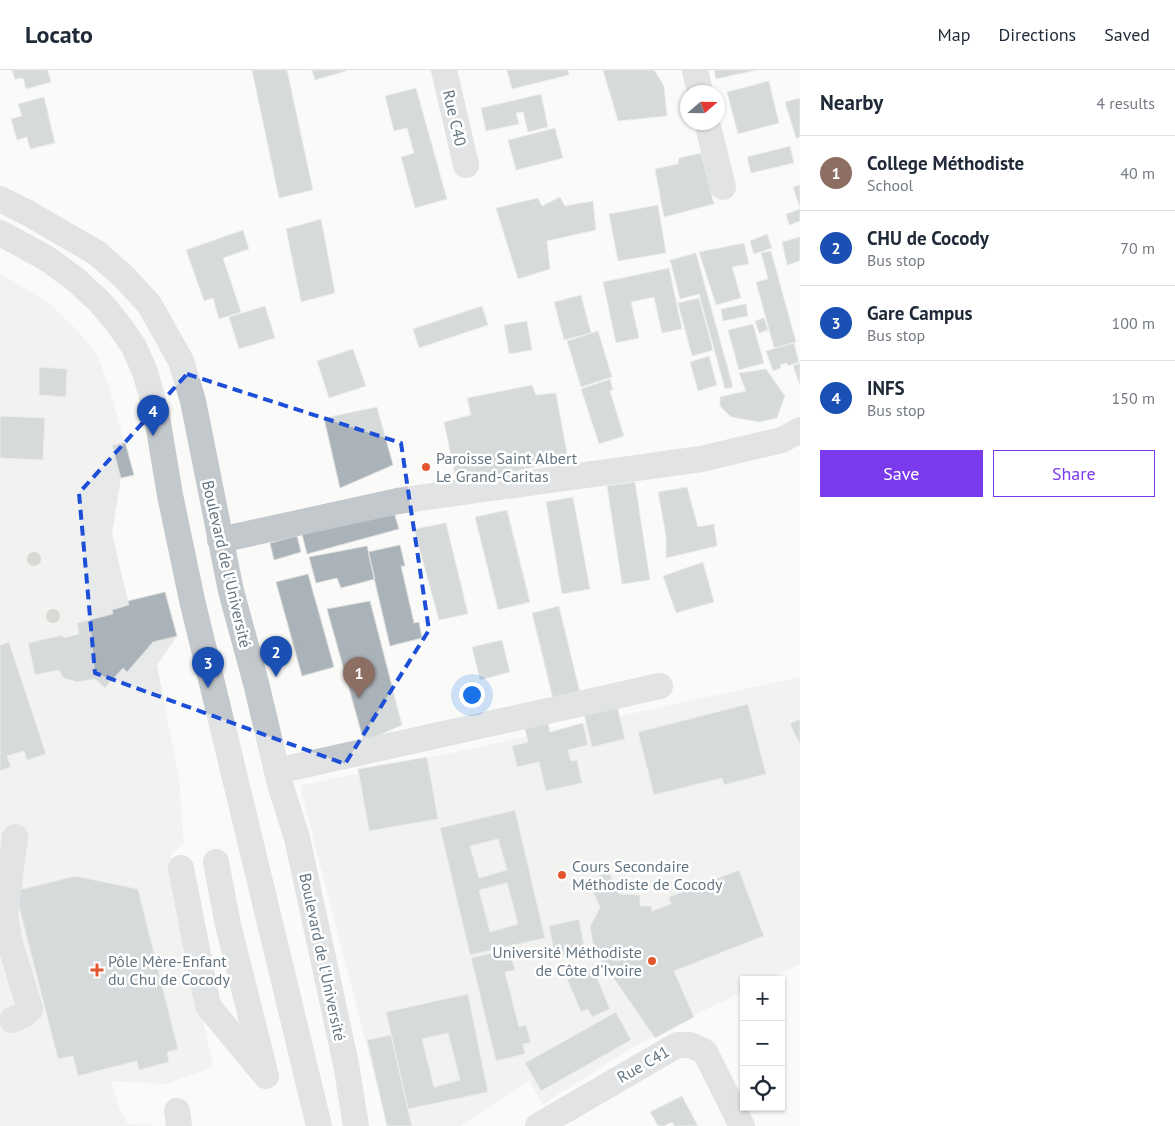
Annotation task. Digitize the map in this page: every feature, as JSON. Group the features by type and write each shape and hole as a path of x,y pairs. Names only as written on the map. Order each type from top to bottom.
{"street":[{"name":"Rue C40","path":"444,70 466,165"},
{"path":"695,70 698,85"},
{"path":"709,130 723,187"},
{"name":"Boulevard de l'Université","path":"0,199 97,253 125,278 149,304 181,361 193,401 231,591 256,683 277,772 297,838 346,1064 356,1126"},
{"path":"0,233 46,258 75,279 100,302 134,347 145,372 156,411 170,495 192,600 319,1126"},
{"path":"220,540 398,501 701,459 782,440 800,430"},
{"path":"192,600 231,591"},
{"path":"277,772 660,686"},
{"path":"12,1020 24,1015 30,1009 9,940 5,914 15,837"},
{"path":"181,868 208,1006 266,1076 228,925 216,862"},
{"name":"Rue C41","path":"538,1126 677,1045 690,1045 705,1052 742,1126"}],"highlighted area":[{"path":"187,374 401,443 429,630 345,764 95,673 79,493"}],"shaded area":[{"path":"0,273 50,304 73,326 97,354 108,384 134,475 121,478 112,534 128,601 165,592 177,636 157,665 179,779 184,843 171,854 173,876 213,1067 166,1084 111,1081 120,1110 128,1124 149,1123 153,1126 0,1126"},
{"name":"Cours Secondaire Méthodiste de Cocody","path":"800,677 800,964 775,976 740,976 740,993 630,1049 543,1104 529,1080 461,1126 387,1126 300,786"}],"building":[{"path":"12,70 48,70 51,82 26,89 23,78 15,79"},
{"path":"252,70 287,70 313,190 279,198"},
{"path":"312,70 346,70 346,71 315,80"},
{"path":"507,70 568,70 569,75 512,89"},
{"path":"603,70 654,70 664,86 667,116 618,121"},
{"path":"714,70 757,70 716,79"},
{"path":"769,81 779,123 738,134 727,92"},
{"path":"416,88 447,199 415,208 401,157 414,153 407,128 394,131 385,96"},
{"path":"541,94 548,127 528,132 523,112 516,113 519,124 486,131 481,108"},
{"path":"44,97 55,143 30,149 27,137 17,140 11,119 22,116 18,104"},
{"path":"800,98 800,137 796,138 785,102"},
{"path":"555,128 563,158 516,170 508,140"},
{"path":"790,146 794,163 751,173 747,157"},
{"path":"701,153 714,204 664,217 655,169 678,164 679,158"},
{"path":"800,185 800,208 793,187"},
{"path":"560,197 565,206 593,201 596,230 547,241 550,269 518,279 496,208 538,198 542,206"},
{"path":"658,205 666,253 618,261 609,214"},
{"path":"800,209 800,221 789,225 786,214"},
{"path":"321,219 335,293 301,302 286,229"},
{"path":"243,230 249,249 223,258 241,312 219,319 213,298 204,301 186,250"},
{"path":"767,234 772,248 754,254 750,241"},
{"path":"800,237 800,261 787,265 782,242"},
{"path":"744,243 749,264 732,267 741,298 716,305 699,252"},
{"path":"771,251 796,342 774,348 756,282 768,279 761,253"},
{"path":"696,253 733,387 725,389 699,294 680,299 670,260"},
{"path":"669,268 682,329 662,333 654,297 631,302 639,338 616,343 603,282"},
{"path":"581,295 591,333 564,340 554,302"},
{"path":"699,298 713,350 692,356 678,303"},
{"path":"746,304 748,316 723,321 721,309"},
{"path":"265,306 275,338 239,349 229,317"},
{"path":"482,306 488,325 419,348 413,329"},
{"path":"764,318 768,330 759,333 755,321"},
{"path":"527,321 532,350 509,354 504,325"},
{"path":"753,324 764,363 739,370 728,330"},
{"path":"598,331 612,377 581,387 567,341"},
{"path":"794,343 799,362 788,366 787,363 780,365 781,368 773,371 766,351"},
{"path":"353,349 366,386 329,398 317,361"},
{"path":"709,356 717,385 698,391 690,362"},
{"path":"800,363 800,385 793,366"},
{"path":"39,367 67,369 66,397 39,395"},
{"path":"766,369 785,396 777,418 760,422 731,417 720,406 720,397 746,391 739,373"},
{"path":"610,379 613,390 610,391 624,436 599,444 581,389"},
{"path":"532,385 536,395 556,393 568,459 457,485 444,422 471,415 467,398"},
{"path":"377,407 393,465 340,488 324,418"},
{"path":"0,416 45,418 43,460 0,458"},
{"path":"125,442 134,475 121,478 112,445"},
{"path":"635,482 650,580 622,584 607,486"},
{"path":"687,487 698,527 714,524 717,546 666,558 666,536 658,492"},
{"path":"573,497 590,589 562,594 546,502"},
{"path":"393,509 399,529 307,554 302,534"},
{"path":"507,510 530,602 498,610 475,517"},
{"path":"446,523 468,614 439,620 414,529"},
{"path":"297,536 301,552 274,560 270,543"},
{"path":"400,545 405,566 401,566 414,623 419,622 422,638 390,646 368,552"},
{"path":"367,546 375,579 341,588 337,578 316,583 309,557"},
{"path":"703,562 714,602 676,613 663,576"},
{"path":"308,574 334,667 302,676 276,582"},
{"path":"165,592 177,636 153,642 127,672 123,668 105,688 95,679 77,682 63,678 59,670 35,675 28,643 63,635 63,638 79,634 77,623 113,614 112,610 129,605 128,601"},
{"path":"370,601 402,725 364,742 327,609"},
{"path":"559,606 581,697 554,703 532,613"},
{"path":"502,640 510,672 480,680 472,647"},
{"path":"9,642 46,754 27,760 24,751 7,756 11,767 0,771 0,645"},
{"path":"748,704 766,774 724,785 722,778 654,795 638,732"},
{"path":"617,706 625,739 592,747 584,714"},
{"path":"800,719 800,745 790,724"},
{"path":"548,723 550,732 583,723 588,745 568,750 571,761 577,760 582,783 546,791 539,762 517,767 512,746 528,742 525,729"},
{"path":"427,757 438,819 369,831 358,769"},
{"path":"515,810 545,938 470,955 440,828","holes":["498,839 507,870 479,878 470,846","507,883 518,924 490,932 479,890"]},
{"name":"Université Méthodiste de Côte d'Ivoire","path":"739,870 764,936 674,971 694,1017 655,1038 594,950 590,927 600,907 588,881 609,871 619,894 640,895 640,906 651,906 652,911 671,904 669,897"},
{"name":"Pôle Mère-Enfant du Chu de Cocody","path":"75,876 138,889 178,1049 167,1052 169,1062 139,1070 137,1061 78,1076 73,1056 58,1059 15,891"},
{"path":"579,919 585,951 555,957 549,926"},
{"path":"500,951 502,958 511,955 515,970 505,972 519,1027 526,1025 531,1043 523,1044 525,1054 496,1061 471,958"},
{"path":"593,968 610,1009 592,1017 588,1009 581,1012 567,979"},
{"path":"468,994 488,1092 408,1109 386,1012","holes":["448,1033 460,1080 434,1087 422,1039"]},
{"path":"616,1012 631,1040 541,1091 525,1063"},
{"path":"391,1035 412,1126 387,1126 367,1040"},
{"path":"682,1096 698,1126 674,1126 672,1122 664,1126 658,1126 650,1112"}],"place":[{"name":"INFS","path":"153,436"},
{"name":"Paroisse Saint Albert Le Grand-Caritas","path":"426,467"},
{"name":"CHU de Cocody","path":"276,677"},
{"name":"Gare Campus","path":"208,688"},
{"name":"College Méthodiste","path":"359,698"},
{"name":"Cours Secondaire Méthodiste de Cocody","path":"562,875"},
{"name":"Université Méthodiste de Côte d'Ivoire","path":"652,961"},
{"name":"Pôle Mère-Enfant du Chu de Cocody","path":"97,970"}]}
